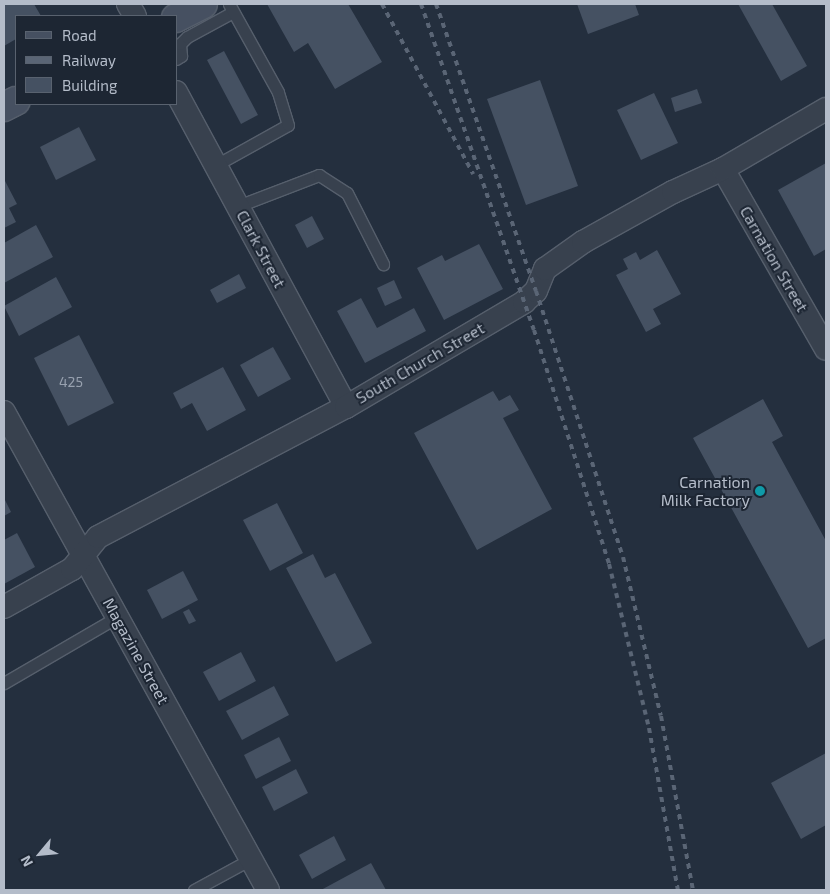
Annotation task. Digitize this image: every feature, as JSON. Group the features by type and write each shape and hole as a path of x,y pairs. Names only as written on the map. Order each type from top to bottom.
{"street":[{"path":"128,4 134,15"},
{"path":"178,17 203,4"},
{"name":"Clark Street","path":"178,96 346,406"},
{"name":"South Church Street","path":"4,607 72,569 98,538 346,406 524,302 536,291 545,269 564,254 673,192 722,169 826,109"},
{"name":"Carnation Street","path":"722,169 826,349"},
{"name":"Magazine Street","path":"4,412 268,890"}],"lane":[{"path":"178,58 181,56 180,44 187,37 231,8 278,92 288,125 216,165"},
{"path":"238,206 319,175 348,193 383,264"},
{"path":"4,683 116,617"},
{"path":"194,890 251,859"}],"building":[{"path":"4,4 34,4 40,15 15,15 15,40 4,46"},
{"path":"267,4 348,4 382,62 335,89 308,43 294,52"},
{"path":"577,4 635,4 639,15 588,34"},
{"path":"738,4 772,4 807,66 781,81"},
{"path":"224,51 258,115 241,124 207,60"},
{"path":"540,80 578,186 526,205 487,99"},
{"path":"697,89 702,103 675,112 671,98"},
{"path":"654,93 678,143 641,160 617,110"},
{"path":"79,127 96,160 56,180 40,147"},
{"path":"826,163 826,249 814,256 778,190"},
{"path":"4,179 17,204 9,208 16,222 4,228"},
{"path":"312,216 324,239 307,248 295,225"},
{"path":"36,225 53,257 4,283 4,243"},
{"path":"479,244 503,289 444,320 417,268 442,255 445,261"},
{"path":"657,250 681,294 653,309 661,324 646,332 616,275 628,269 623,259 636,252 640,260"},
{"path":"239,274 246,288 217,303 210,290"},
{"path":"56,277 72,307 19,336 4,306"},
{"path":"394,280 402,298 385,306 377,288"},
{"path":"361,298 377,328 414,308 426,331 365,363 337,311"},
{"path":"79,335 114,403 68,426 34,358"},
{"path":"273,347 291,379 258,397 240,365"},
{"path":"223,367 246,410 207,431 192,403 181,409 173,393"},
{"path":"493,391 499,401 510,395 519,410 503,418 552,509 477,550 414,433"},
{"name":"Carnation Milk Factory","path":"763,399 783,436 772,442 826,541 826,638 808,648 693,438"},
{"path":"4,498 11,512 4,516"},
{"path":"277,503 303,553 270,571 243,520"},
{"path":"17,533 35,567 4,584 4,540"},
{"path":"313,554 325,578 335,573 372,643 336,662 286,568"},
{"path":"183,571 198,600 162,619 147,590"},
{"path":"189,609 196,621 189,624 183,612"},
{"path":"241,652 256,681 219,701 203,672"},
{"path":"274,686 289,715 242,740 226,711"},
{"path":"279,737 291,761 256,779 244,755"},
{"path":"826,753 826,825 801,839 771,783"},
{"path":"296,769 308,793 274,811 262,787"},
{"path":"334,836 346,860 312,879 299,855"},
{"path":"371,863 386,890 321,890"}],"railway":[{"path":"382,4 473,174"},
{"path":"421,4 534,330 609,564 649,728 678,890"},
{"path":"436,4 536,291 623,557 661,716 693,890"}],"place":[{"name":"Carnation Milk Factory","path":"760,491"}]}
